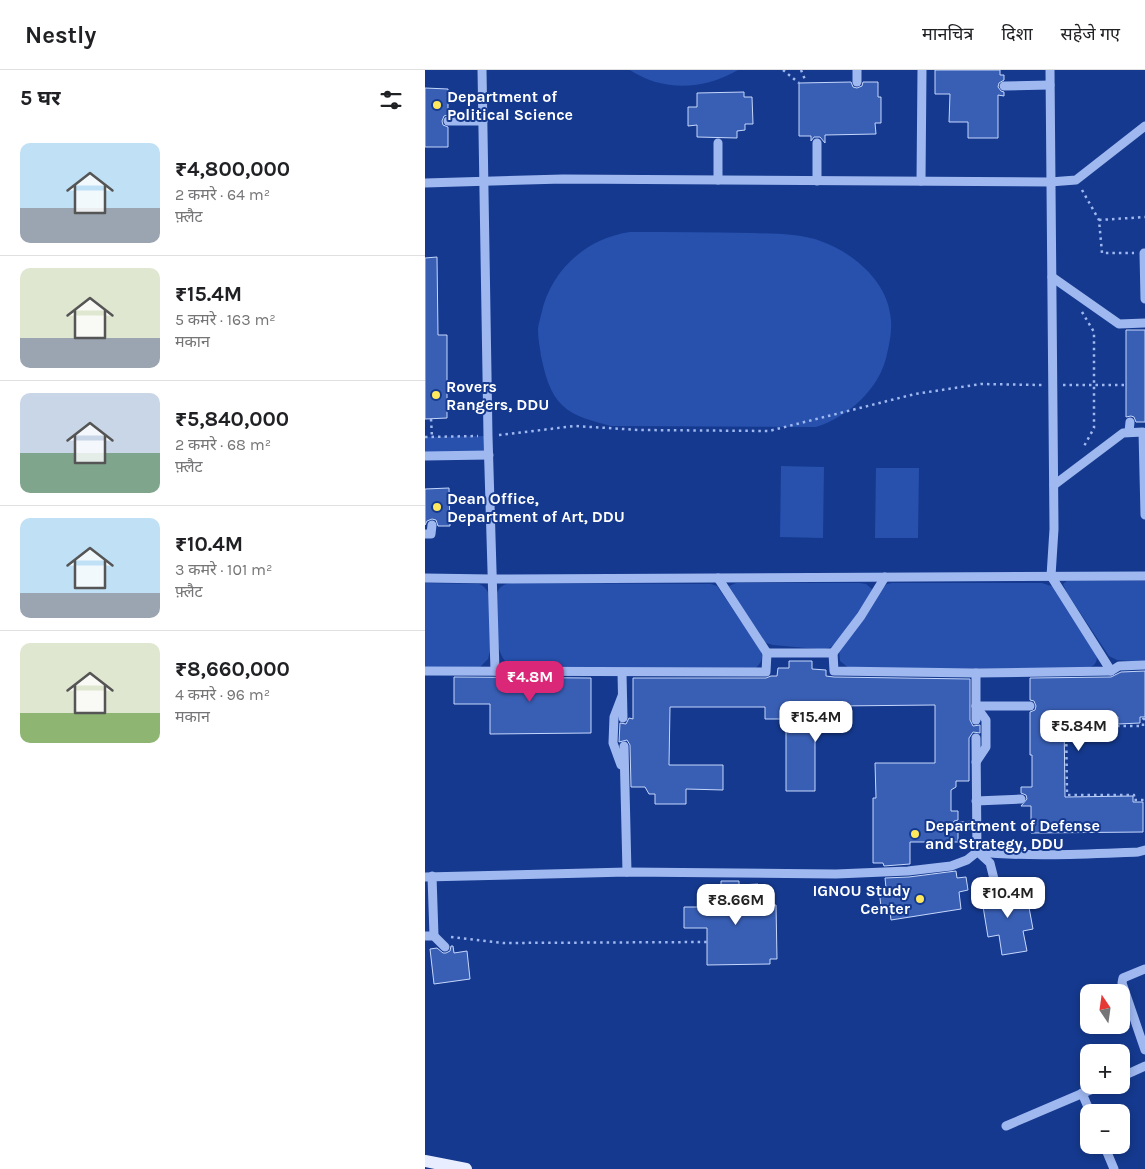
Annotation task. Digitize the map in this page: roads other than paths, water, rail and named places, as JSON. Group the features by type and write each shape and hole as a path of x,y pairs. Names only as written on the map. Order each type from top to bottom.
{"main road":[{"path":"425,1161 466,1169"}],"street":[{"path":"482,70 495,671"},
{"path":"857,70 857,82"},
{"path":"921,181 922,70"},
{"path":"1050,70 1054,529 1051,576 1111,671"},
{"path":"1004,86 1050,85"},
{"path":"448,121 483,121"},
{"path":"425,183 563,179 1050,182 1076,180 1144,129"},
{"path":"718,143 718,180"},
{"path":"817,143 817,181"},
{"path":"1143,253 1145,299"},
{"path":"1052,277 1119,324 1129,327 1145,323"},
{"path":"1129,432 1130,422"},
{"path":"1053,485 1123,433 1143,432 1145,515"},
{"path":"425,456 489,455"},
{"path":"425,534 431,534 432,526"},
{"path":"425,578 1145,576"},
{"path":"885,577 861,616 833,653 834,671 976,673 1111,671 1119,666 1145,665"},
{"path":"425,671 766,672 767,653 718,578"},
{"path":"767,653 801,657 833,653"},
{"path":"622,673 623,718"},
{"path":"976,673 976,720"},
{"path":"622,696 614,717 613,743 624,772"},
{"path":"976,706 1030,706"},
{"path":"976,706 986,720 986,747 976,762"},
{"path":"976,738 977,852 990,864 997,891"},
{"path":"624,746 627,872"},
{"path":"976,801 1021,799"},
{"path":"958,826 976,825"},
{"path":"445,947 430,936 428,876 627,872 729,877 920,872 951,866 967,860 977,852 1015,855 1137,852 1145,850"},
{"path":"1145,969 1123,978 1122,983 1145,1050"},
{"path":"1130,1073 1145,1066"},
{"path":"1006,1126 1082,1094 1086,1104"},
{"path":"1108,1154 1114,1169"}],"place":[{"name":"Department of Political Science","path":"437,105"},
{"name":"Rovers Rangers, DDU","path":"436,395"},
{"name":"Dean Office, Department of Art, DDU","path":"437,507"},
{"name":"Department of Defense and Strategy, DDU","path":"915,834"},
{"name":"IGNOU Study Center","path":"920,899"}]}
